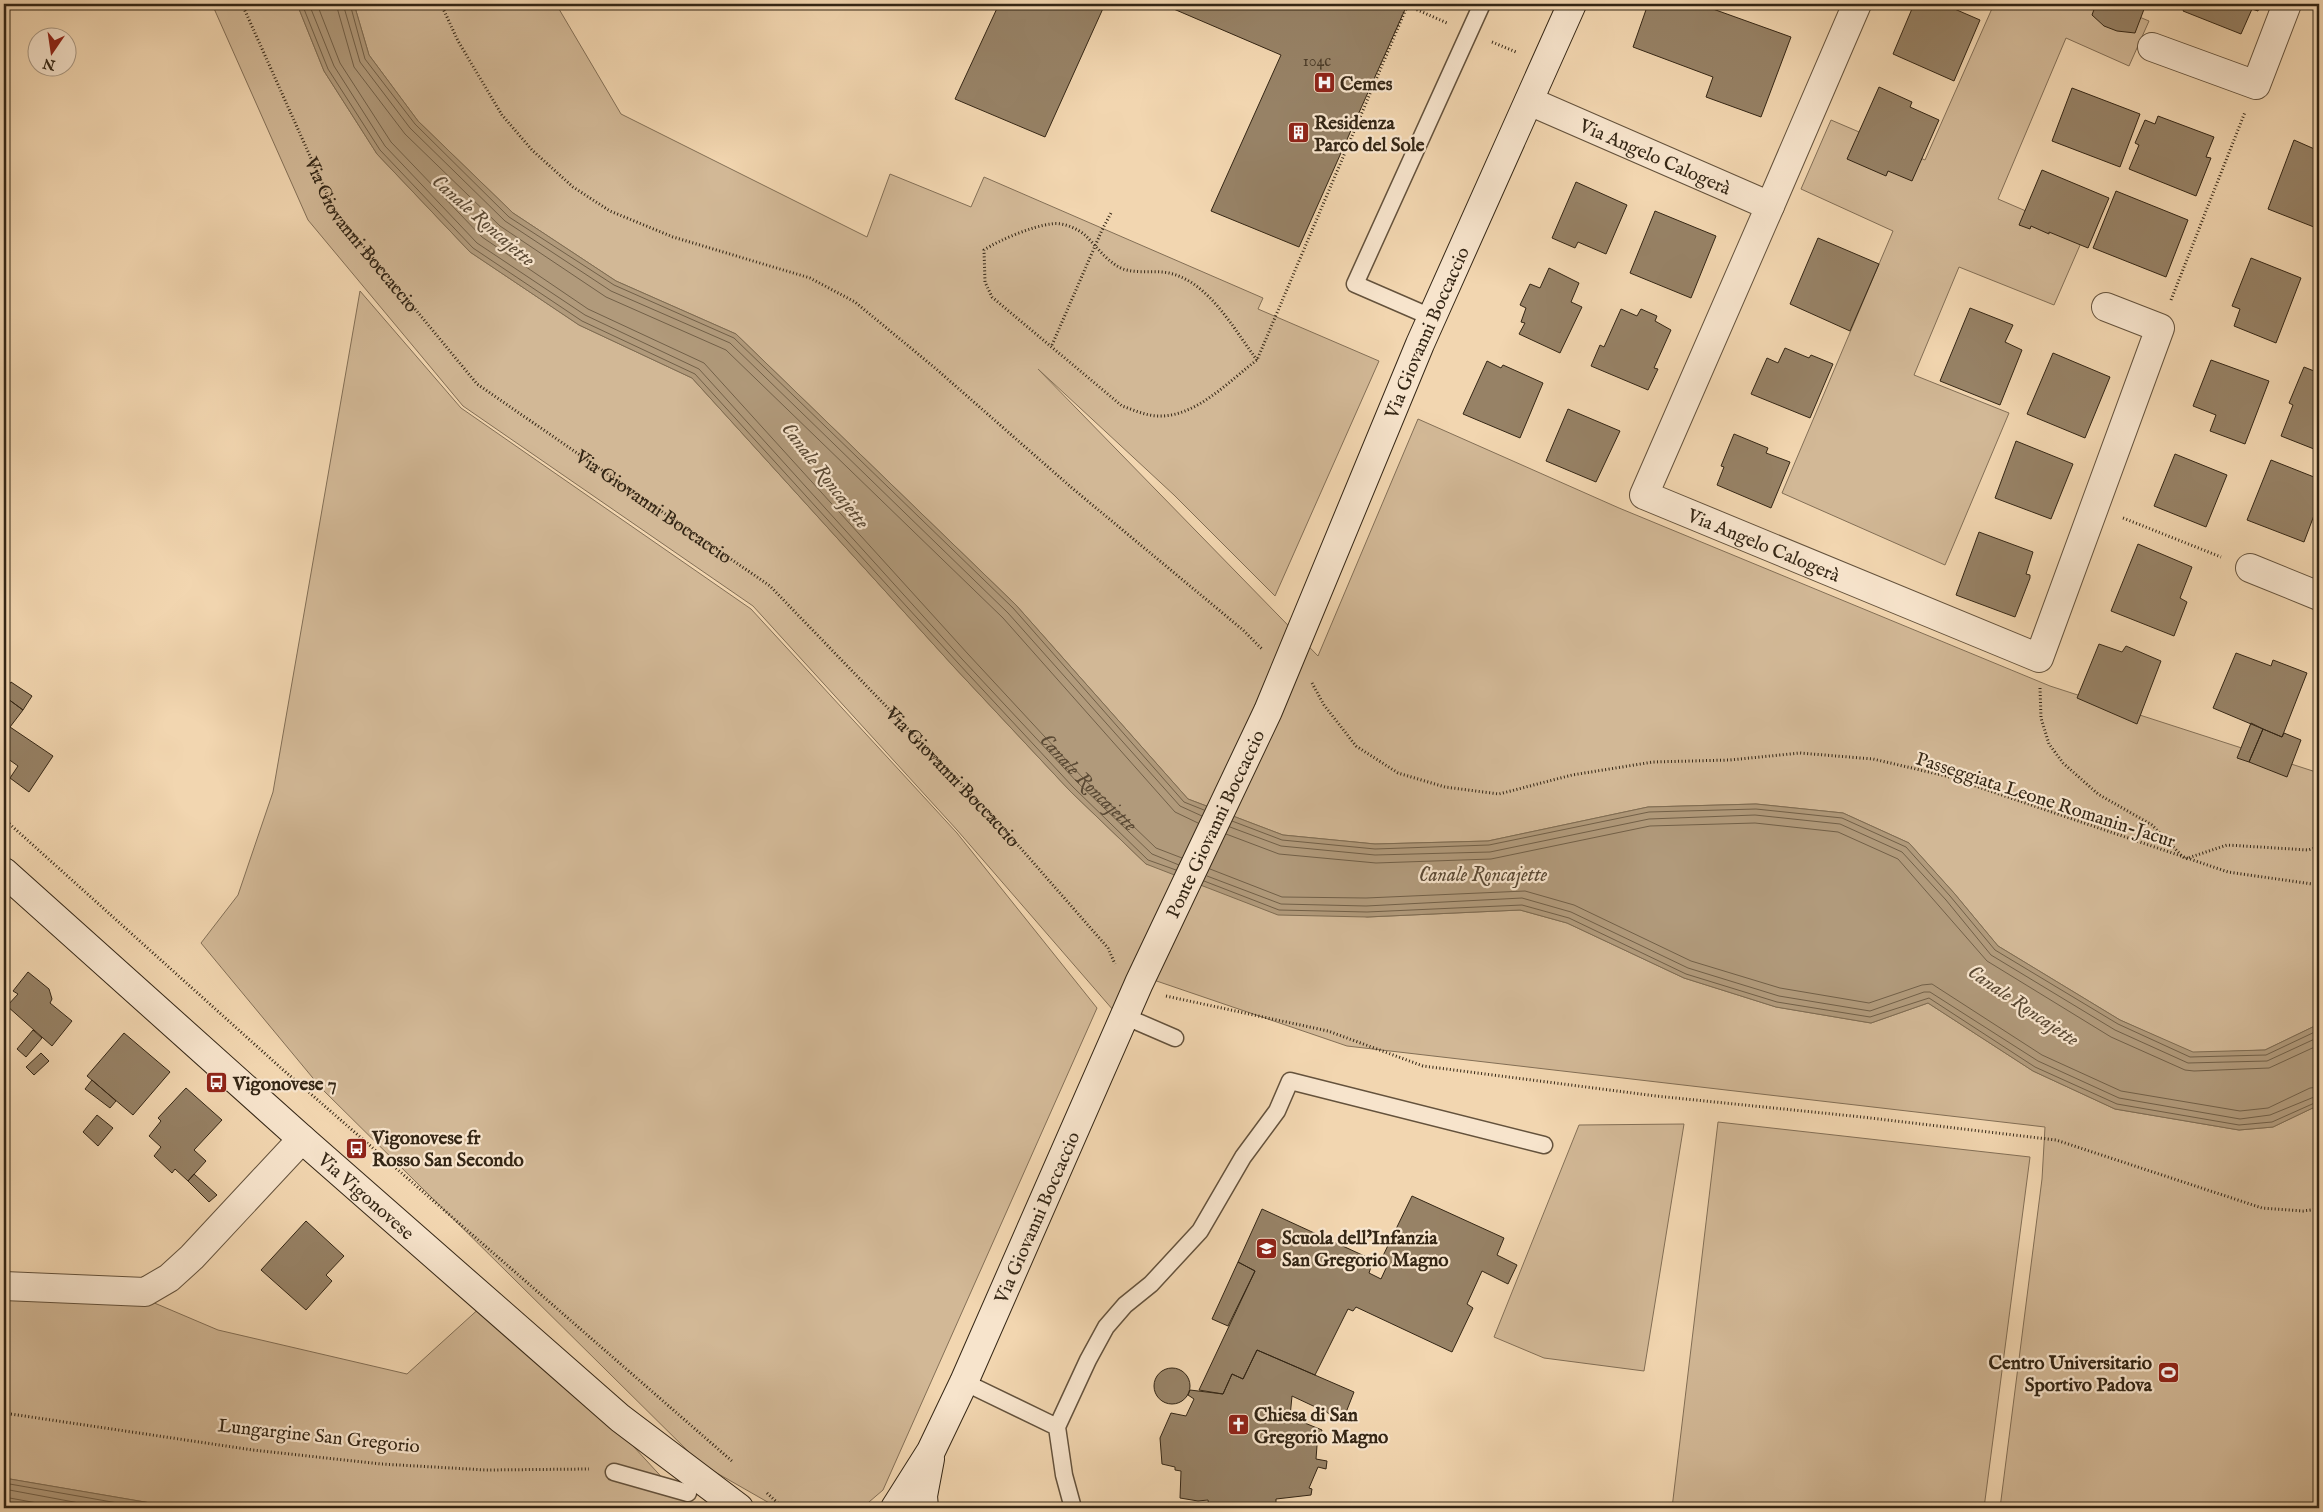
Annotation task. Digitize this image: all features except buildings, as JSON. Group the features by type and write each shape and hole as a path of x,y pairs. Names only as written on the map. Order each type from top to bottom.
{"street":[{"name":"Via Giovanni Boccaccio","path":"1278,659 1572,4"},
{"path":"1770,206 1857,4"},
{"path":"2152,47 2256,85 2286,4"},
{"name":"Via Angelo Calogerà","path":"1529,101 1770,206 1644,495 2039,658"},
{"path":"2039,658 2160,328 2106,308"},
{"path":"2250,568 2319,596"},
{"name":"Ponte Giovanni Boccaccio","path":"1139,983 1268,711 1278,659"},
{"name":"Via Vigonovese","path":"4,872 302,1139 620,1418 739,1508"},
{"name":"Via Giovanni Boccaccio","path":"894,1508 931,1450 964,1382 1139,983"},
{"path":"4,1286 145,1292 169,1278 192,1257 302,1139"},
{"name":"Via Giovanni Boccaccio","path":"924,1508 931,1450"}],"lane":[{"path":"1431,317 1355,284 1482,4"},
{"path":"1124,1016 1175,1038"},
{"path":"1073,1508 1064,1475 1057,1427 1088,1360 1106,1327 1125,1305 1151,1284 1200,1231 1243,1157 1277,1111 1290,1080 1544,1145"},
{"path":"964,1382 1057,1427"},
{"path":"614,1472 688,1493"}],"path":[{"name":"Via Giovanni Boccaccio","path":"242,4 335,212 477,384 770,586 996,820 1108,948 1116,966"},
{"path":"441,4 458,41 502,115 532,150 573,187 610,211 673,237 810,278 856,302 935,368 1072,488 1278,659"},
{"path":"1257,360 1202,289 1184,278 1167,273 1145,273 1123,269 1071,226 1052,223 996,242 984,250 985,282 992,297 1052,345 1122,406 1143,414 1159,416 1181,413 1207,398 1257,360 1406,4"},
{"path":"2160,328 2256,85"},
{"path":"1052,345 1112,211"},
{"path":"2094,507 2250,568"},
{"path":"2039,658 2042,718 2049,744 2063,763 2098,794 2152,825 2185,859 2227,845 2308,850 2319,847"},
{"name":"Passeggiata Leone Romanin-Jacur","path":"1311,680 1324,705 1356,746 1398,773 1445,787 1499,794 1572,775 1653,762 1730,760 1800,753 1873,759 1946,776 2185,859 2228,872 2319,885"},
{"path":"4,819 281,1068 735,1464"},
{"path":"1166,996 1328,1031 1423,1066 1647,1094 2056,1140 2262,1208 2303,1211 2319,1209"},
{"name":"Lungargine San Gregorio","path":"4,1413 253,1450 381,1464 486,1470 586,1469 614,1472"},
{"path":"763,1489 784,1508"}],"shaded area":[{"path":"212,4 297,4 324,71 377,154 470,252 579,325 692,378 954,667 1070,791 1146,864 1367,917 1520,910 1567,923 1684,978 1776,1007 1871,1023 1928,1003 2033,1071 2115,1109 2239,1130 2273,1127 2319,1105 2319,1508 2000,1508 2042,1179 2045,1127 1347,1046 1139,975 1120,1018 957,830 753,606 463,406 308,220"},
{"path":"354,4 556,4 621,114 867,237 890,174 971,207 984,177 1263,298 1258,309 1379,361 1275,596 1174,495 1038,369 1318,656 1418,419 1619,508 2050,686 2319,773 2319,1024 2265,1050 2193,1053 2120,1020 1998,946 1909,843 1843,813 1756,804 1648,807 1488,841 1375,844 1283,835 1188,799 1016,605 736,334 616,281 513,213 418,121 369,55"},
{"path":"1994,4 2108,4 2149,21 2129,66 2066,38 1998,199 2084,236 2054,305 1959,267 1914,375 2009,413 1945,565 1782,493 1893,231 1801,189 1831,120 1925,160"},
{"path":"360,291 461,408 751,609 957,833 1097,1008 883,1490 862,1508 778,1508 701,1464 322,1089 201,943 238,895 273,792"},
{"path":"1718,1122 2030,1157 1984,1508 1672,1508"},
{"path":"1684,1124 1644,1371 1544,1358 1494,1337 1579,1125"},
{"path":"4,1278 145,1299 218,1330 407,1374 494,1295 680,1497 693,1508 180,1508 4,1478"}],"water":[{"name":"Canale Roncajette","path":"297,4 354,4 369,55 418,121 513,213 616,281 736,334 1016,605 1188,799 1283,835 1375,844 1488,841 1648,807 1756,804 1843,813 1909,843 1998,946 2120,1020 2193,1052 2265,1050 2319,1024 2319,1105 2273,1127 2239,1130 2115,1109 2033,1071 1928,1003 1871,1023 1776,1007 1684,978 1567,923 1520,910 1367,917 1278,915 1146,864 1070,791 954,667 692,378 579,325 470,252 377,154 324,71"},
{"path":"4,1478 180,1508 4,1508"}],"place":[{"name":"Cemes","path":"1324,83"},
{"name":"Residenza Parco del Sole","path":"1298,133"},
{"name":"Vigonovese 7","path":"217,1083"},
{"name":"Vigonovese fr Rosso San Secondo","path":"356,1148"},
{"name":"Scuola dell'Infanzia San Gregorio Magno","path":"1266,1248"},
{"name":"Centro Universitario Sportivo Padova","path":"2168,1373"},
{"name":"Chiesa di San Gregorio Magno","path":"1238,1425"}]}
